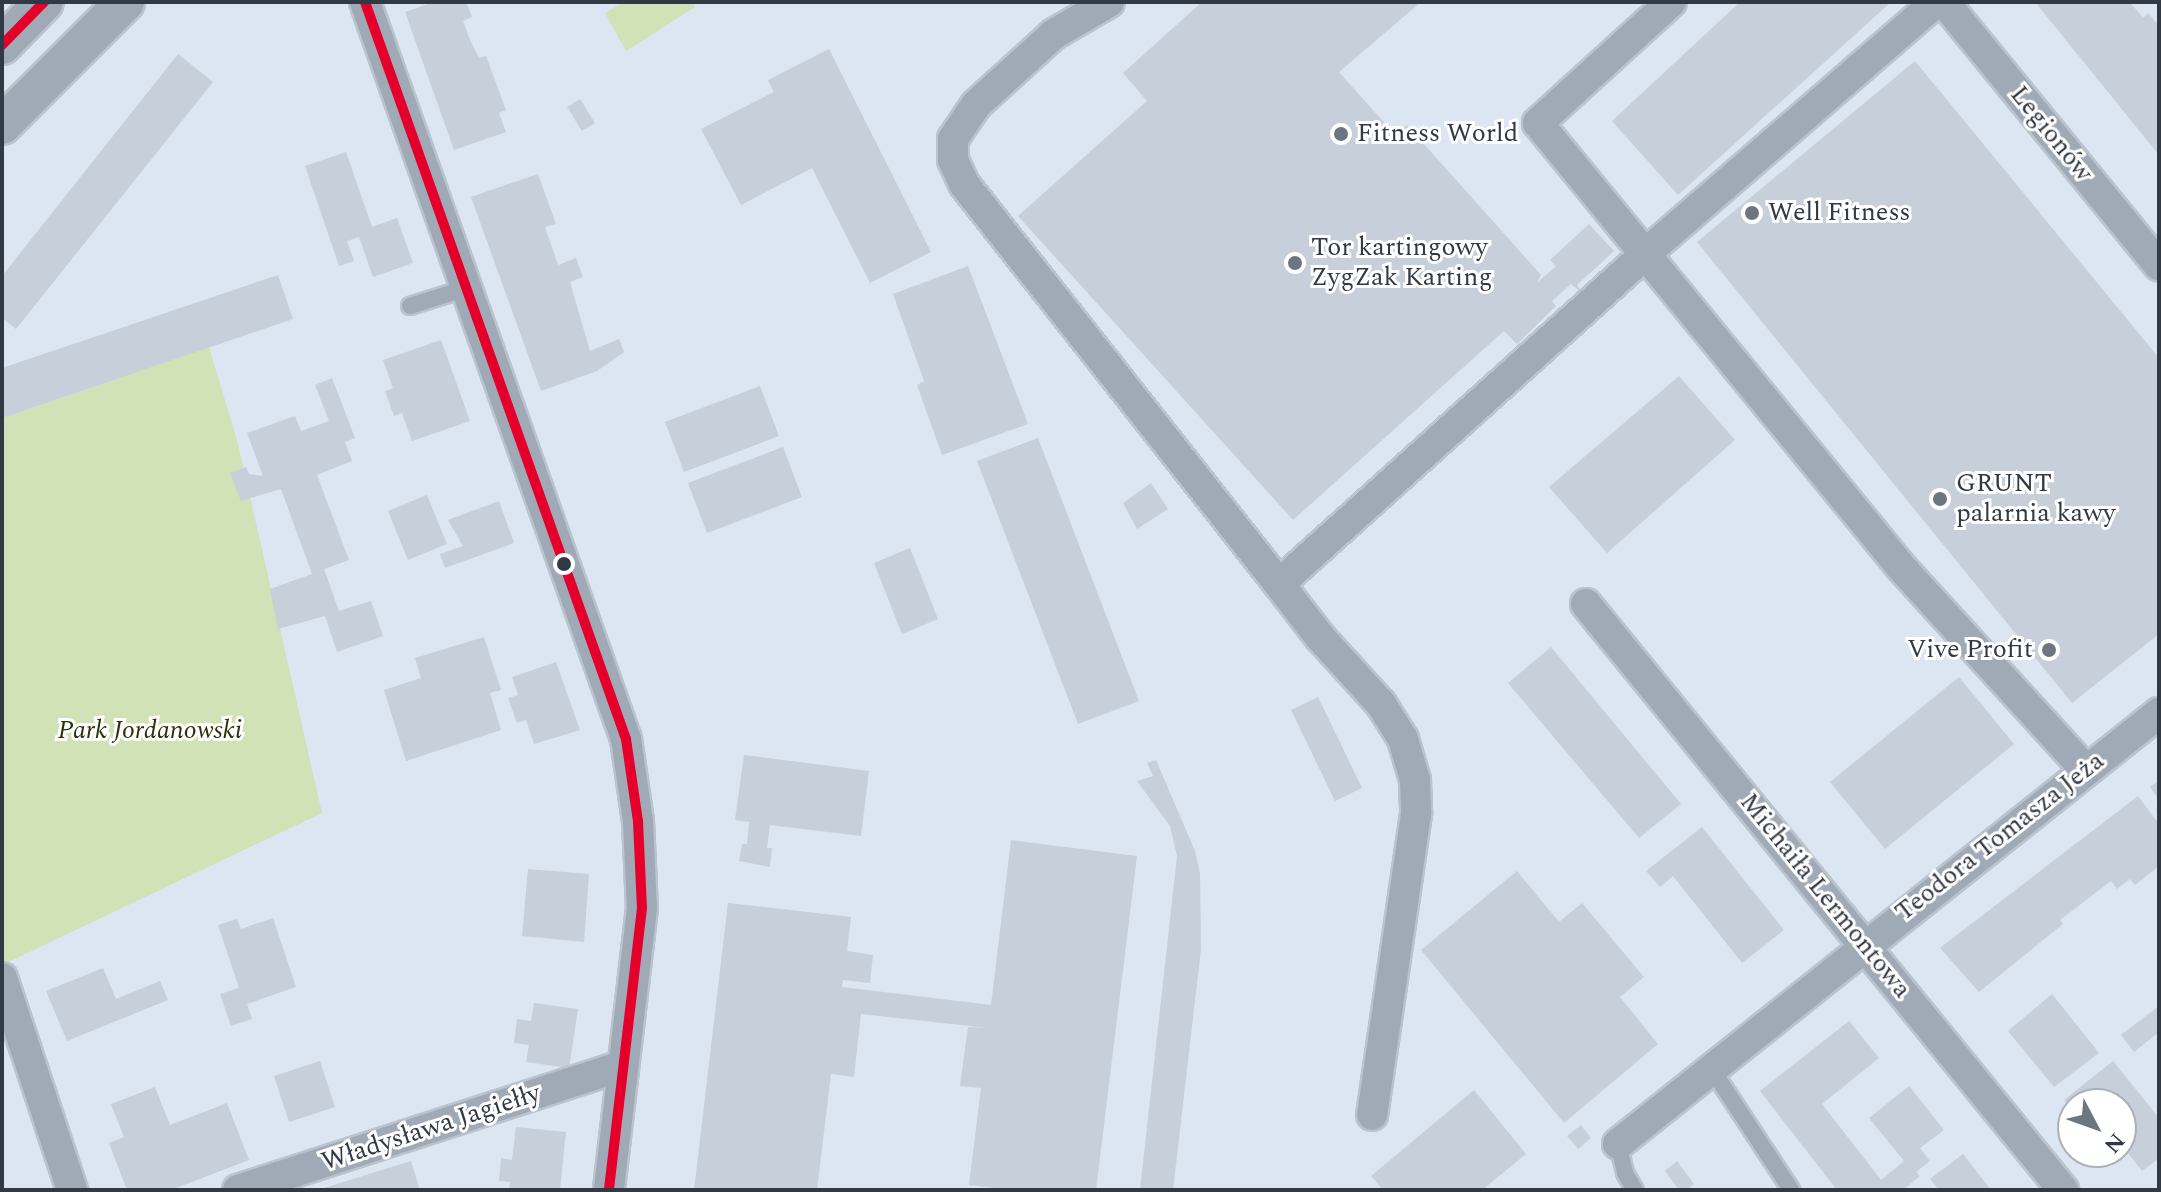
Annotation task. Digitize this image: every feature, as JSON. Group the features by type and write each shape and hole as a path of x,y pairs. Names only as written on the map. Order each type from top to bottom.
{"street":[{"path":"2,45 44,2"},
{"path":"2,125 125,2"},
{"path":"365,2 626,739 638,821 642,908 609,1190"},
{"path":"1109,2 1054,34 976,105 953,139 953,160 964,184 1320,637 1381,704 1403,739 1415,780 1416,814 1372,1115"},
{"path":"1671,2 1538,123 1901,567 2086,770"},
{"path":"1279,584 1644,255 1936,2"},
{"name":"Legionów","path":"1944,2 2159,266"},
{"name":"Michaiła Lermontowa","path":"1586,604 2063,1190"},
{"name":"Teodora Tomasza Jeża","path":"1618,1144 1865,944 2159,713"},
{"path":"2,978 72,1190"},
{"name":"Władysława Jagiełły","path":"238,1190 623,1066"}],"lane":[{"path":"410,306 467,288"},
{"path":"1711,1068 1791,1190"},
{"path":"1618,1144 1625,1173 1635,1190"}],"green space":[{"path":"624,2 692,2 695,7 626,51 605,13"},
{"name":"Park Jordanowski","path":"209,347 237,440 322,813 2,965 2,418"}],"building":[{"path":"434,2 466,2 472,17 463,21 470,40 479,58 486,56 506,110 499,113 506,132 454,150 405,12"},
{"name":"Tor kartingowy ZygZak Karting","path":"1202,2 1421,2 1339,72 1396,136 1407,125 1541,275 1537,283 1556,266 1550,260 1589,224 1614,251 1577,285 1581,292 1571,284 1552,301 1556,306 1517,344 1504,331 1293,520 1018,216 1147,101 1123,73"},
{"path":"1740,2 1891,2 1678,195 1612,121"},
{"path":"2035,2 2130,2 2143,18 2148,13 2159,26 2159,155"},
{"path":"829,49 931,252 870,283 812,168 741,205 701,129 774,92 768,80"},
{"path":"178,54 213,82 16,329 2,318 2,276"},
{"path":"1915,61 2159,358 2159,634 2072,703 1697,242"},
{"path":"580,99 595,123 582,131 567,107"},
{"path":"346,152 372,227 397,218 413,263 373,277 359,237 347,241 354,261 339,266 305,166"},
{"path":"538,174 556,224 545,227 558,265 576,258 583,277 570,282 590,351 619,339 624,352 597,371 541,391 471,197"},
{"path":"968,266 1028,424 942,455 917,385 924,381 893,294"},
{"path":"278,275 293,319 2,418 2,368"},
{"path":"441,340 470,421 412,441 402,413 394,416 385,391 393,388 383,360"},
{"path":"1679,376 1735,440 1607,553 1549,487"},
{"path":"332,378 355,438 345,442 352,461 317,475 349,560 324,569 339,611 371,601 383,636 337,652 325,616 278,629 270,589 312,574 281,489 241,501 230,473 246,467 249,474 263,476 247,433 295,416 301,431 329,421 315,385"},
{"path":"760,386 779,436 684,472 665,422"},
{"path":"1038,438 1139,701 1078,724 977,461"},
{"path":"783,447 802,497 707,533 688,483"},
{"path":"1151,483 1168,509 1137,529 1123,503"},
{"path":"427,495 447,544 408,560 388,511"},
{"path":"499,501 514,543 445,568 440,554 463,546 448,520"},
{"path":"910,548 938,619 902,634 874,563"},
{"path":"484,637 501,690 490,693 501,730 406,761 384,690 421,678 415,658"},
{"path":"1551,647 1681,804 1639,838 1508,683"},
{"path":"556,662 580,730 534,744 526,720 517,723 508,698 518,695 512,677"},
{"path":"1959,677 2014,744 1885,849 1830,782"},
{"path":"1318,697 1362,788 1335,801 1291,710"},
{"path":"744,755 869,771 861,836 770,825 767,848 772,848 770,867 739,861 742,844 747,844 749,822 735,820"},
{"path":"1156,760 1195,851 1200,873 1201,949 1173,1190 1140,1190 1177,856 1170,826 1137,781 1153,776 1147,763"},
{"path":"2159,781 2159,800 2150,787"},
{"path":"2138,796 2159,824 2159,866 2135,885 2130,879 2117,889 2111,881 2060,920 2063,924 1979,992 1940,948"},
{"path":"1702,827 1784,930 1742,963 1673,876 1660,887 1646,871"},
{"path":"1011,840 1137,856 1096,1190 1011,1190 969,1185 981,1088 960,1086 968,1027 988,1028 861,1014 854,1077 831,1074 817,1190 694,1190 728,903 851,917 847,951 873,955 870,983 843,980 842,987 991,1005"},
{"path":"528,869 589,874 584,942 522,936"},
{"path":"1517,871 1559,922 1582,903 1644,977 1620,997 1658,1044 1564,1123 1421,950"},
{"path":"273,918 296,987 247,1004 252,1019 231,1026 220,994 239,988 218,925 237,919 241,929"},
{"path":"103,968 116,999 160,981 168,1000 67,1041 46,991"},
{"path":"2052,994 2099,1053 2054,1087 2008,1031"},
{"path":"534,1003 578,1009 569,1068 526,1062 529,1045 514,1043 517,1019 531,1021"},
{"path":"2159,1006 2159,1032 2134,1052 2121,1035"},
{"path":"1849,1021 1879,1058 1822,1104 1881,1180 1904,1161 1869,1118 1909,1086 1944,1130 1920,1148 1930,1161 1916,1172 1920,1176 1903,1190 1837,1190 1760,1091"},
{"path":"320,1061 335,1107 289,1122 274,1076"},
{"path":"2113,1061 2135,1088 2079,1088"},
{"path":"155,1087 170,1125 227,1103 249,1160 171,1190 127,1190 109,1143 124,1137 111,1104"},
{"path":"1474,1090 1526,1154 1482,1190 1383,1190 1371,1176"},
{"path":"2137,1091 2159,1118 2159,1158 2142,1171 2137,1165"},
{"path":"1581,1125 1591,1138 1578,1149 1567,1136"},
{"path":"516,1127 566,1132 560,1190 509,1190 510,1182 499,1181 501,1158 512,1160"},
{"path":"1963,1154 1991,1190 1939,1190 1930,1179"},
{"path":"411,1161 420,1190 321,1190 321,1189"},
{"path":"1677,1161 1694,1184 1687,1190 1679,1190 1665,1171"}],"transit line":[{"path":"2,45 44,2"},
{"path":"365,2 626,739 638,821 642,908 609,1190"}],"place":[{"name":"Fitness World","path":"1341,134"},
{"name":"Well Fitness","path":"1752,213"},
{"name":"Tor kartingowy ZygZak Karting","path":"1295,263"},
{"name":"GRUNT palarnia kawy","path":"1940,499"},
{"name":"Vive Profit","path":"2049,650"}]}
